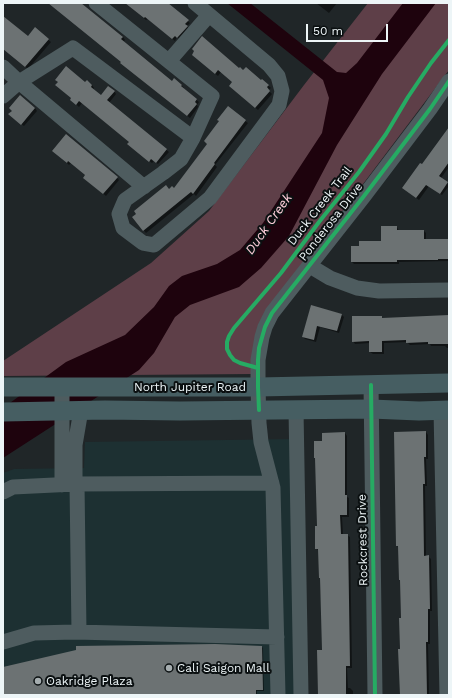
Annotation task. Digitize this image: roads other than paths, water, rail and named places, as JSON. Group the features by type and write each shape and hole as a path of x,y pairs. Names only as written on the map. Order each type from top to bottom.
{"main road":[{"name":"North Jupiter Road","path":"3,388 258,388 449,383"},
{"name":"North Jupiter Road","path":"3,412 81,410 445,410"}],"street":[{"path":"96,3 212,96 193,138 181,159 125,200 119,214 123,228 143,243 154,245 210,198 279,105 282,91 278,76 269,65 195,3"},
{"path":"168,61 209,15"},
{"path":"3,96 19,82 73,48 193,138"},
{"path":"3,67 144,187"},
{"name":"Ponderosa Drive","path":"278,695 273,488 260,433 258,388 259,348 265,327 272,313 310,266 416,127 449,81"},
{"path":"310,266 330,278 358,288 380,291 449,290"},
{"name":"Rockcrest Drive","path":"371,385 375,695"},
{"path":"62,387 62,411 68,445 71,485 79,632"},
{"path":"68,445 81,410"},
{"path":"296,410 301,695"},
{"path":"445,410 447,695"},
{"path":"3,492 12,487 71,485 272,483"},
{"path":"3,642 34,633 79,632 277,637"}],"water":[{"name":"Duck Creek","path":"227,3 250,3 337,72 346,73 357,63 403,3 436,3 382,74 337,145 289,236 261,268 239,287 190,305 175,317 154,353 139,370 3,458 3,408 66,362 125,335 154,307 169,286 182,276 217,264 240,250 263,223 322,133 329,98 323,80"}],"place":[{"name":"Cali Saigon Mall","path":"169,668"},
{"name":"Oakridge Plaza","path":"38,681"}]}
